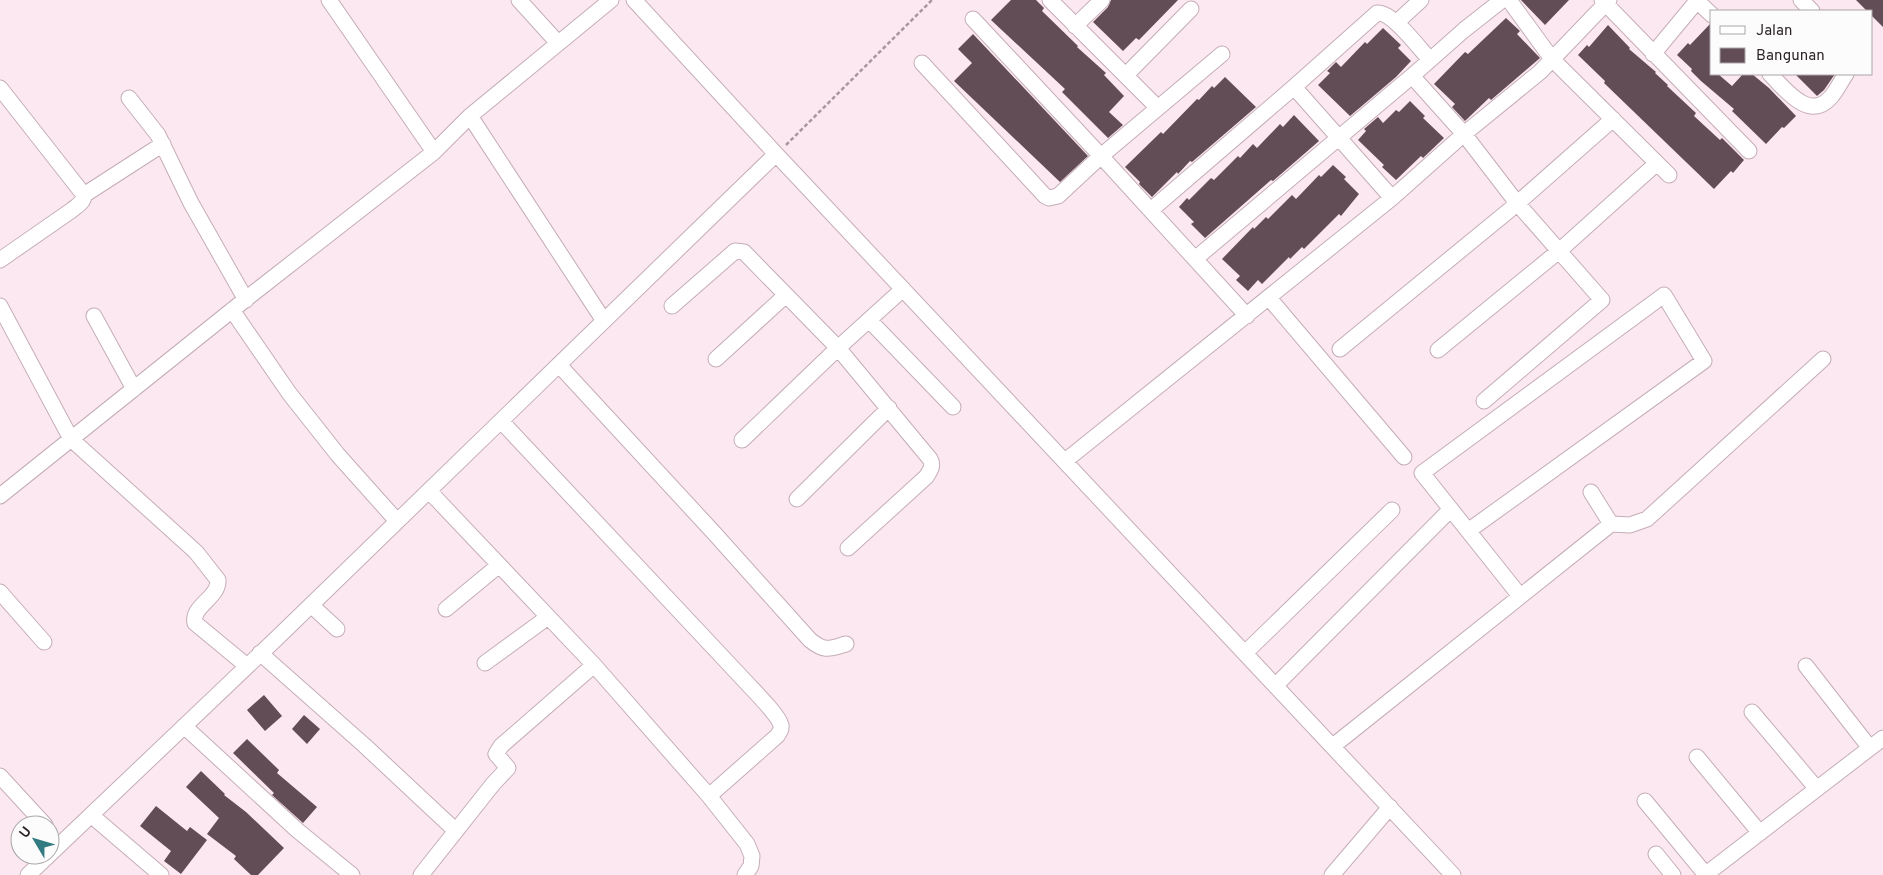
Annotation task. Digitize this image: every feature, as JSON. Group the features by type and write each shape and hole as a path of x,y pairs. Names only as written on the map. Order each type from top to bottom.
{"street":[{"path":"329,0 434,152"},
{"path":"519,0 558,43"},
{"path":"0,496 76,443 134,389 235,315 246,300 434,152 475,123 558,43 611,0"},
{"path":"1050,0 1158,108"},
{"path":"1075,26 1102,0"},
{"path":"1396,23 1421,0"},
{"path":"1194,259 1502,0"},
{"path":"1509,0 1552,59 1669,175"},
{"path":"1653,54 1697,0 1710,13"},
{"path":"1801,0 1811,10"},
{"path":"1065,461 1392,198 1464,134 1540,72 1605,1 1653,54 1749,151"},
{"path":"636,3 1453,875"},
{"path":"1126,75 1191,9"},
{"path":"1151,210 1377,13 1383,13 1396,23 1430,60"},
{"path":"973,19 1151,210 1246,316"},
{"path":"922,63 1049,198 1058,196 1101,156 1222,54"},
{"path":"1771,75 1797,101 1810,106 1818,106 1826,102 1845,75"},
{"path":"1412,76 1464,134 1517,203 1602,300 1484,401"},
{"path":"1294,87 1392,198"},
{"path":"0,88 84,195"},
{"path":"129,98 145,116 163,144 191,203 246,300"},
{"path":"1340,349 1517,203 1613,119"},
{"path":"475,123 604,321"},
{"path":"2,253 82,203 84,195 163,144"},
{"path":"62,843 94,818 191,732 247,666 322,615 397,521 435,497 504,423 562,368 604,321 784,163"},
{"path":"1438,350 1559,251 1656,163"},
{"path":"672,306 735,251 744,252 838,348 933,463 926,477 848,548"},
{"path":"742,440 903,289"},
{"path":"1468,531 1704,360 1664,294 1422,473 1451,509 1468,531 1520,596"},
{"path":"716,359 786,295"},
{"path":"1269,298 1404,456"},
{"path":"1,310 76,443 196,552 218,580 215,591 196,613 195,623 247,666"},
{"path":"235,315 306,416 397,521"},
{"path":"94,316 134,389"},
{"path":"869,320 953,407"},
{"path":"1333,746 1611,524 1630,525 1647,518 1823,359"},
{"path":"562,368 810,640 819,647 828,650 846,644"},
{"path":"796,499 889,408"},
{"path":"504,423 744,680 781,726 777,736 709,796"},
{"path":"1591,492 1611,524"},
{"path":"435,497 498,566 594,665 709,796 747,844 753,861 745,875"},
{"path":"1276,685 1451,509"},
{"path":"1245,653 1392,510"},
{"path":"446,609 498,566"},
{"path":"0,592 44,642"},
{"path":"485,663 548,616"},
{"path":"262,655 357,739 456,831"},
{"path":"421,875 493,784 508,768 496,754 501,746 594,665"},
{"path":"1806,666 1870,748"},
{"path":"1752,712 1817,789"},
{"path":"191,732 297,830 352,875"},
{"path":"1645,800 1706,875 1883,738"},
{"path":"1698,758 1760,833"},
{"path":"0,776 36,815"},
{"path":"1332,875 1390,807"},
{"path":"94,818 161,875"},
{"path":"1656,854 1673,875"},
{"path":"28,875 38,865"}],"path":[{"path":"784,163 932,0"}],"building":[{"path":"1011,0 1036,0 1044,8 1042,11 1077,47 1106,73 1104,75 1124,96 1109,112 1123,125 1108,138 1062,92 1065,89 991,20"},
{"path":"1111,0 1178,0 1139,40 1136,38 1123,51 1093,22 1108,7"},
{"path":"1521,0 1569,0 1545,25"},
{"path":"1856,0 1883,0 1883,27 1873,17 1873,10 1866,10"},
{"path":"1506,18 1520,31 1517,34 1540,58 1491,100 1489,98 1465,121 1452,107 1455,104 1434,84 1465,52 1468,54"},
{"path":"1710,24 1710,75 1719,75 1732,86 1742,75 1753,75 1769,88 1796,116 1784,128 1782,127 1766,144 1732,111 1734,109 1701,81 1691,71 1692,69 1677,55 1688,43 1690,45"},
{"path":"1608,25 1629,49 1656,72 1667,86 1696,113 1694,116 1720,140 1722,138 1744,160 1733,173 1731,171 1714,189 1604,83 1605,81 1578,55 1587,45 1589,47"},
{"path":"1383,28 1401,45 1398,48 1411,61 1396,77 1350,116 1318,85 1330,73 1327,71 1336,62 1341,67 1365,42 1367,44"},
{"path":"973,34 1088,156 1060,182 954,81 972,63 958,49"},
{"path":"1796,75 1834,75 1824,90 1817,96"},
{"path":"1225,77 1256,107 1192,162 1190,161 1178,174 1177,172 1152,197 1125,167 1161,132 1163,134 1197,99 1199,100 1212,86 1214,88"},
{"path":"1410,101 1425,116 1423,118 1444,138 1423,158 1421,156 1396,180 1382,167 1384,165 1358,140 1366,131 1364,129 1378,117 1383,123 1396,110 1399,112"},
{"path":"1294,115 1319,141 1205,238 1191,224 1194,222 1179,207 1187,198 1189,200 1211,178 1214,180 1238,156 1240,158 1253,144 1257,148 1280,124 1283,127"},
{"path":"1333,165 1346,177 1344,179 1359,194 1341,216 1339,214 1304,249 1302,247 1290,259 1289,257 1262,284 1258,280 1248,291 1236,280 1240,276 1222,259 1253,227 1254,229 1266,217 1268,219 1292,195 1296,199 1319,175 1321,177"},
{"path":"264,695 282,716 265,731 247,710"},
{"path":"304,715 320,729 307,744 292,729"},
{"path":"247,739 279,770 277,773 317,807 303,823 272,795 274,793 233,753"},
{"path":"201,771 224,795 246,812 284,848 258,875 251,875 234,859 236,856 207,834 219,818 186,787"},
{"path":"156,806 187,831 190,827 207,840 181,874 164,861 171,851 140,826"}]}
